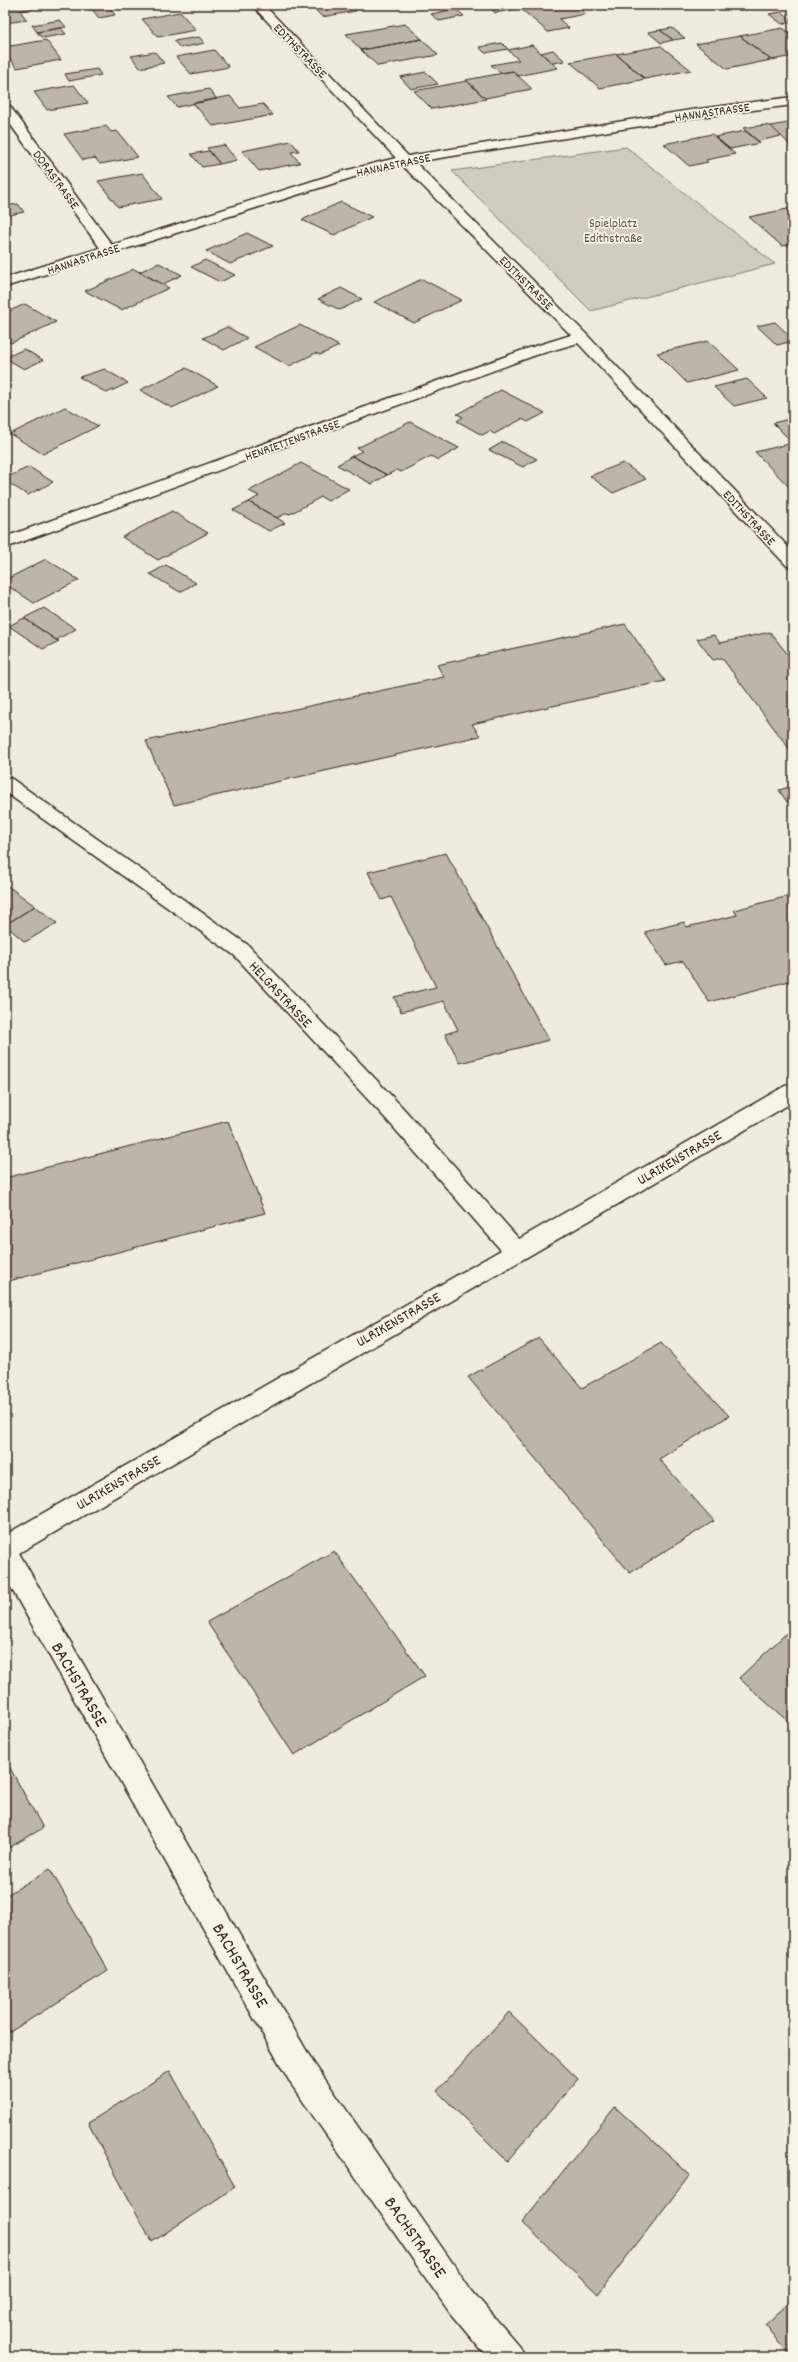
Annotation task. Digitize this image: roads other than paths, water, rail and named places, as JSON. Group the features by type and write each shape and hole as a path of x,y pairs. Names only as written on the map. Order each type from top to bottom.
{"street":[{"name":"EDITHSTRASSE","path":"258,5 405,160 581,337 793,562"},
{"name":"HANNASTRASSE","path":"5,283 108,249 349,174 405,160 691,114 793,101"},
{"name":"DORASTRASSE","path":"5,108 108,249"},
{"name":"HENRIETTENSTRASSE","path":"5,543 531,352 581,337"},
{"name":"HELGASTRASSE","path":"5,783 241,950 395,1114 516,1251"},
{"name":"ULRIKENSTRASSE","path":"5,1548 793,1092"},
{"name":"BACHSTRASSE","path":"5,1553 302,2073 461,2302 508,2357"}],"park label":[{"name":"Spielplatz Edithstraße","path":"613,230"}]}
